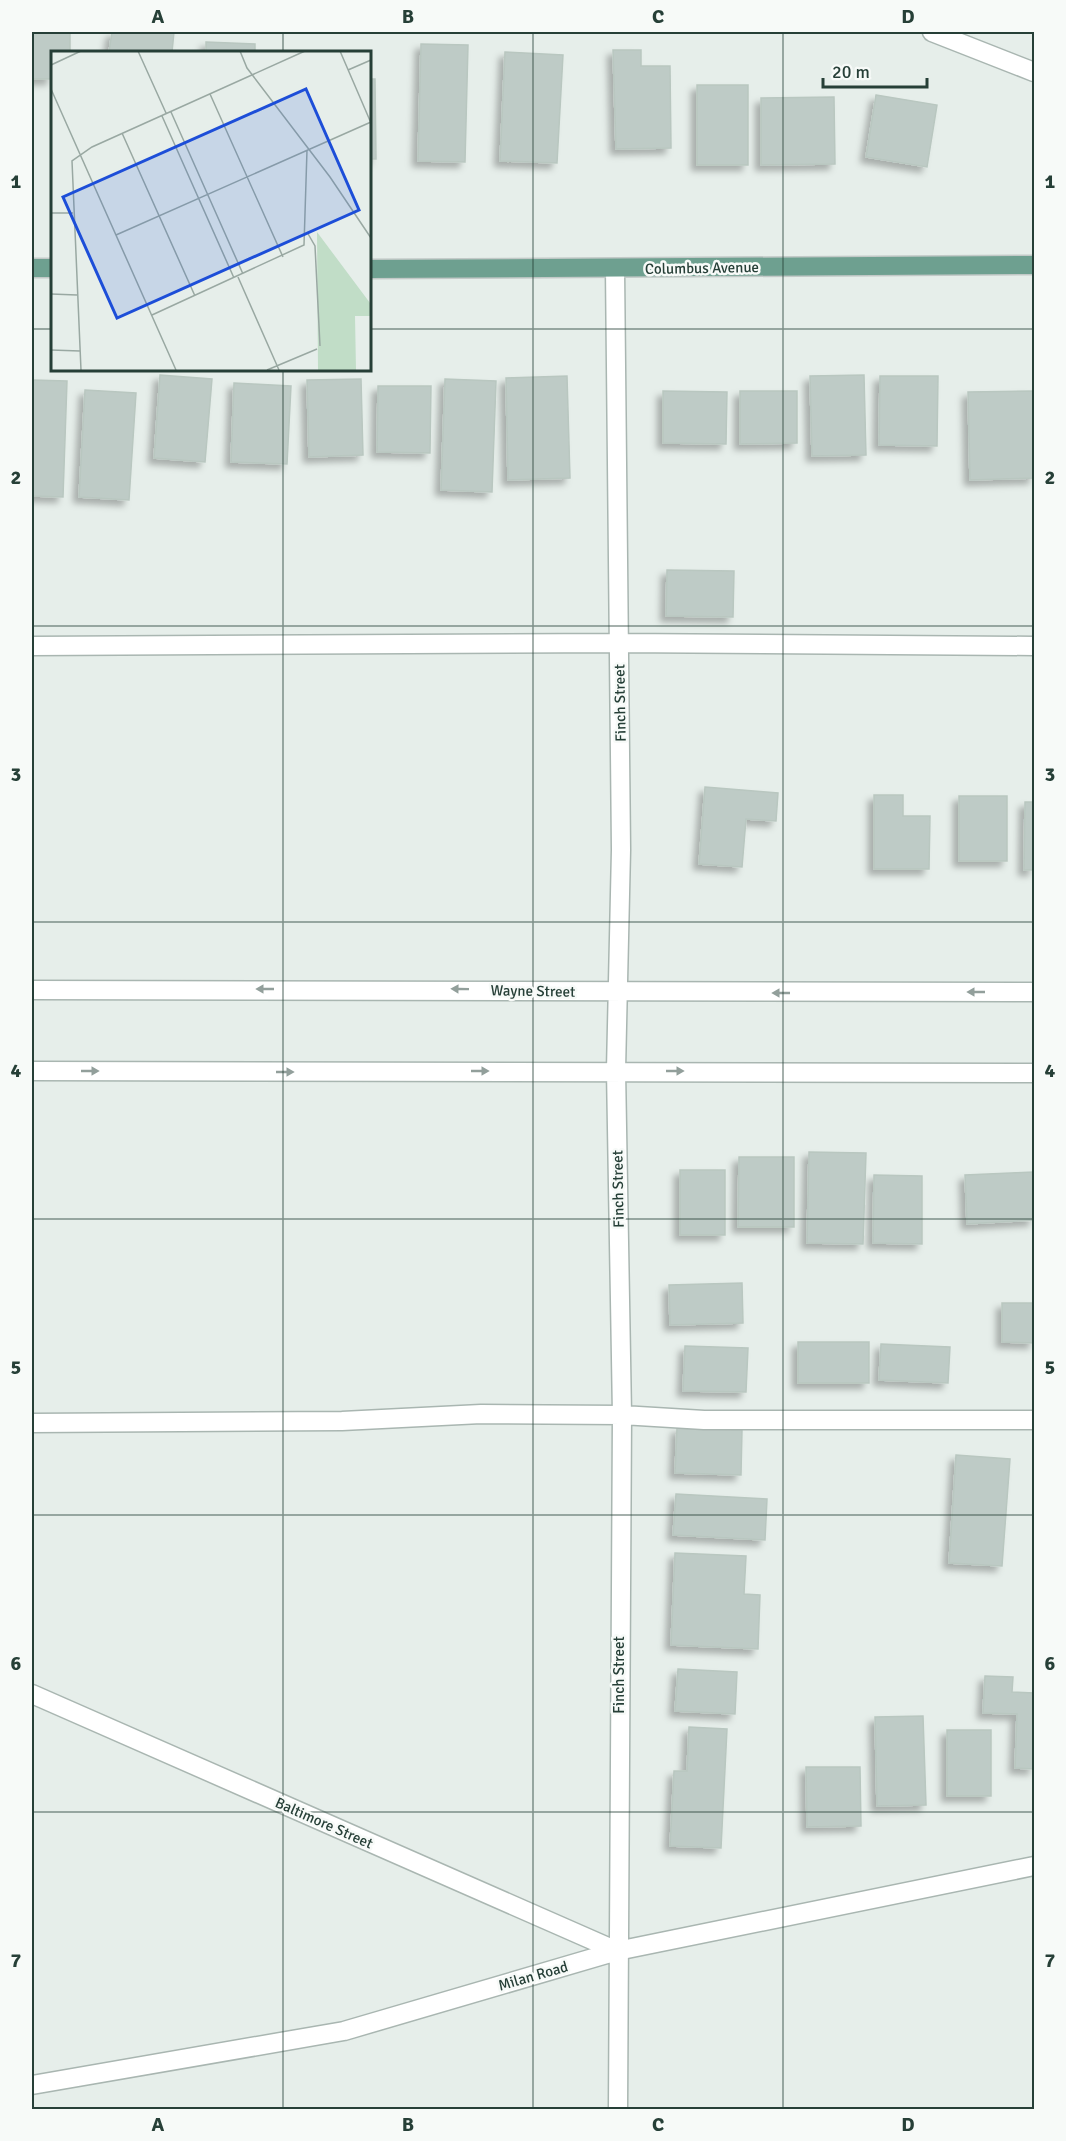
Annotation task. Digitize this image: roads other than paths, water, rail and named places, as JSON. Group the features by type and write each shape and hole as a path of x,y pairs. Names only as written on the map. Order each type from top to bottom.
{"main road":[{"name":"Columbus Avenue","path":"370,269 1035,265"},
{"path":"32,268 51,268"}],"street":[{"path":"932,32 1035,72"},
{"name":"Finch Street","path":"615,269 621,850 616,1070 622,1415 617,1951 618,2109"},
{"path":"32,646 619,643 1035,646"},
{"name":"Wayne Street","path":"32,990 1035,992"},
{"path":"32,1071 1035,1072"},
{"path":"32,1423 331,1421 481,1414 622,1415 726,1421 1035,1420"},
{"name":"Baltimore Street","path":"32,1694 617,1951"},
{"name":"Milan Road","path":"32,2085 344,2031 617,1951 1035,1866"}]}
